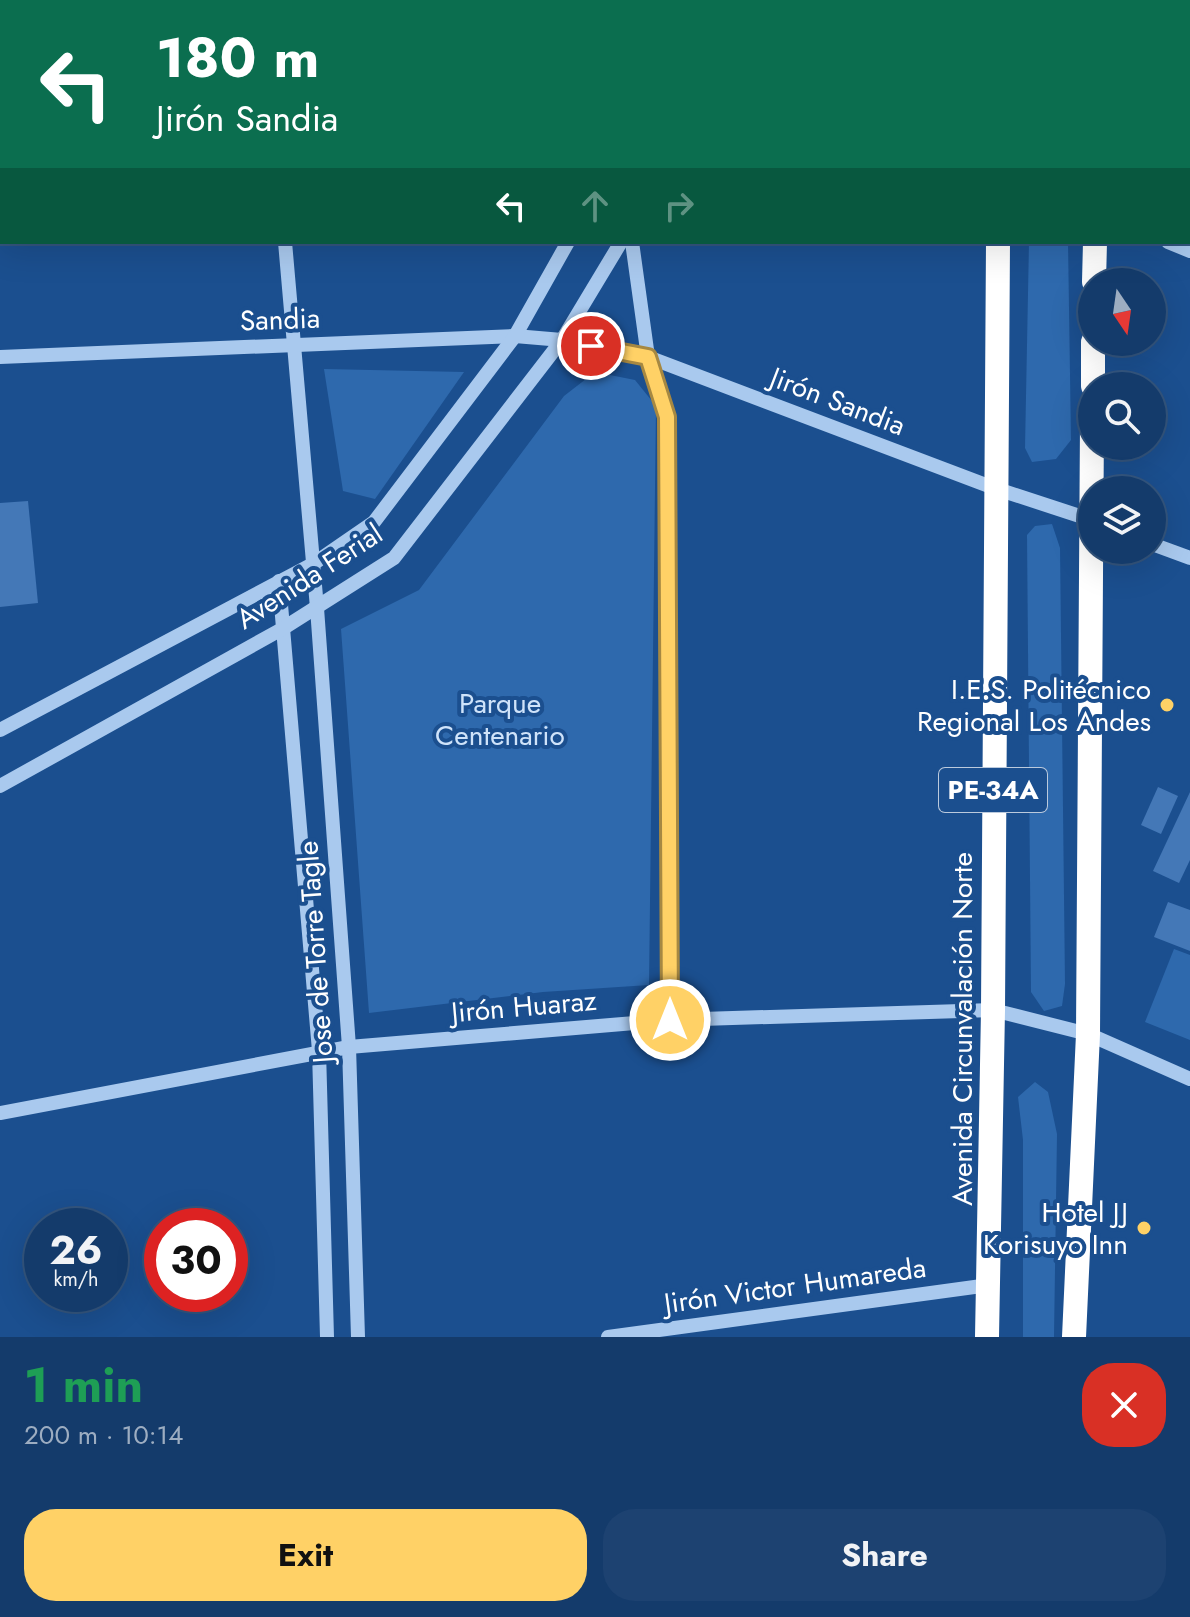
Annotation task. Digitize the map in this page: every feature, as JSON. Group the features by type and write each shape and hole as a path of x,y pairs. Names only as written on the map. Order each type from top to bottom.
{"highway":[{"name":"Avenida Circunvalación Norte","path":"987,1337 993,1010 998,244"},
{"path":"1094,268 1095,244"},
{"path":"1074,1337 1088,1034 1091,564"}],"street":[{"name":"Jose de Torre Tagle","path":"285,244 317,608 349,1047 358,1337"},
{"name":"Avenida Ferial","path":"0,730 313,564 374,522 515,336 567,244"},
{"name":"Avenida Ferial","path":"0,786 282,629 394,558 562,340 620,244"},
{"path":"632,244 648,357 667,417 670,1020"},
{"name":"Sandia","path":"0,357 515,336 562,340"},
{"name":"Jirón Sandia","path":"562,340 648,357 994,488 1078,516"},
{"path":"1166,549 1190,558"},
{"name":"Jose de Torre Tagle","path":"279,581 319,1051 327,1337"},
{"name":"Jirón Huaraz","path":"0,1113 349,1047 670,1020 993,1010 1088,1034 1190,1079"},
{"name":"Jirón Victor Humareda","path":"608,1337 989,1285"}],"green space":[{"path":"1029,244 1068,244 1071,440 1056,459 1032,462 1025,448"},
{"path":"324,369 464,372 375,499 343,491"},
{"name":"Parque Centenario","path":"595,372 635,380 656,406 649,985 543,992 369,1013 341,629 419,590 564,396"},
{"path":"1052,524 1060,548 1065,984 1062,1006 1044,1011 1031,992 1027,535 1035,526"},
{"path":"1174,949 1190,955 1190,1040 1145,1022"},
{"path":"1035,1082 1048,1092 1057,1134 1054,1337 1023,1337 1023,1140 1018,1097"}],"building":[{"path":"28,501 38,603 0,607 0,503"},
{"path":"1158,787 1178,796 1161,834 1141,825"},
{"path":"1190,792 1190,860 1179,883 1153,871"},
{"path":"1168,902 1190,910 1190,951 1154,937"}],"place":[{"name":"I.E.S. Politécnico Regional Los Andes","path":"1167,705"},
{"name":"Hotel JJ Korisuyo Inn","path":"1144,1228"}],"route":[{"path":"591,346 648,357 667,417 670,1020"}]}
